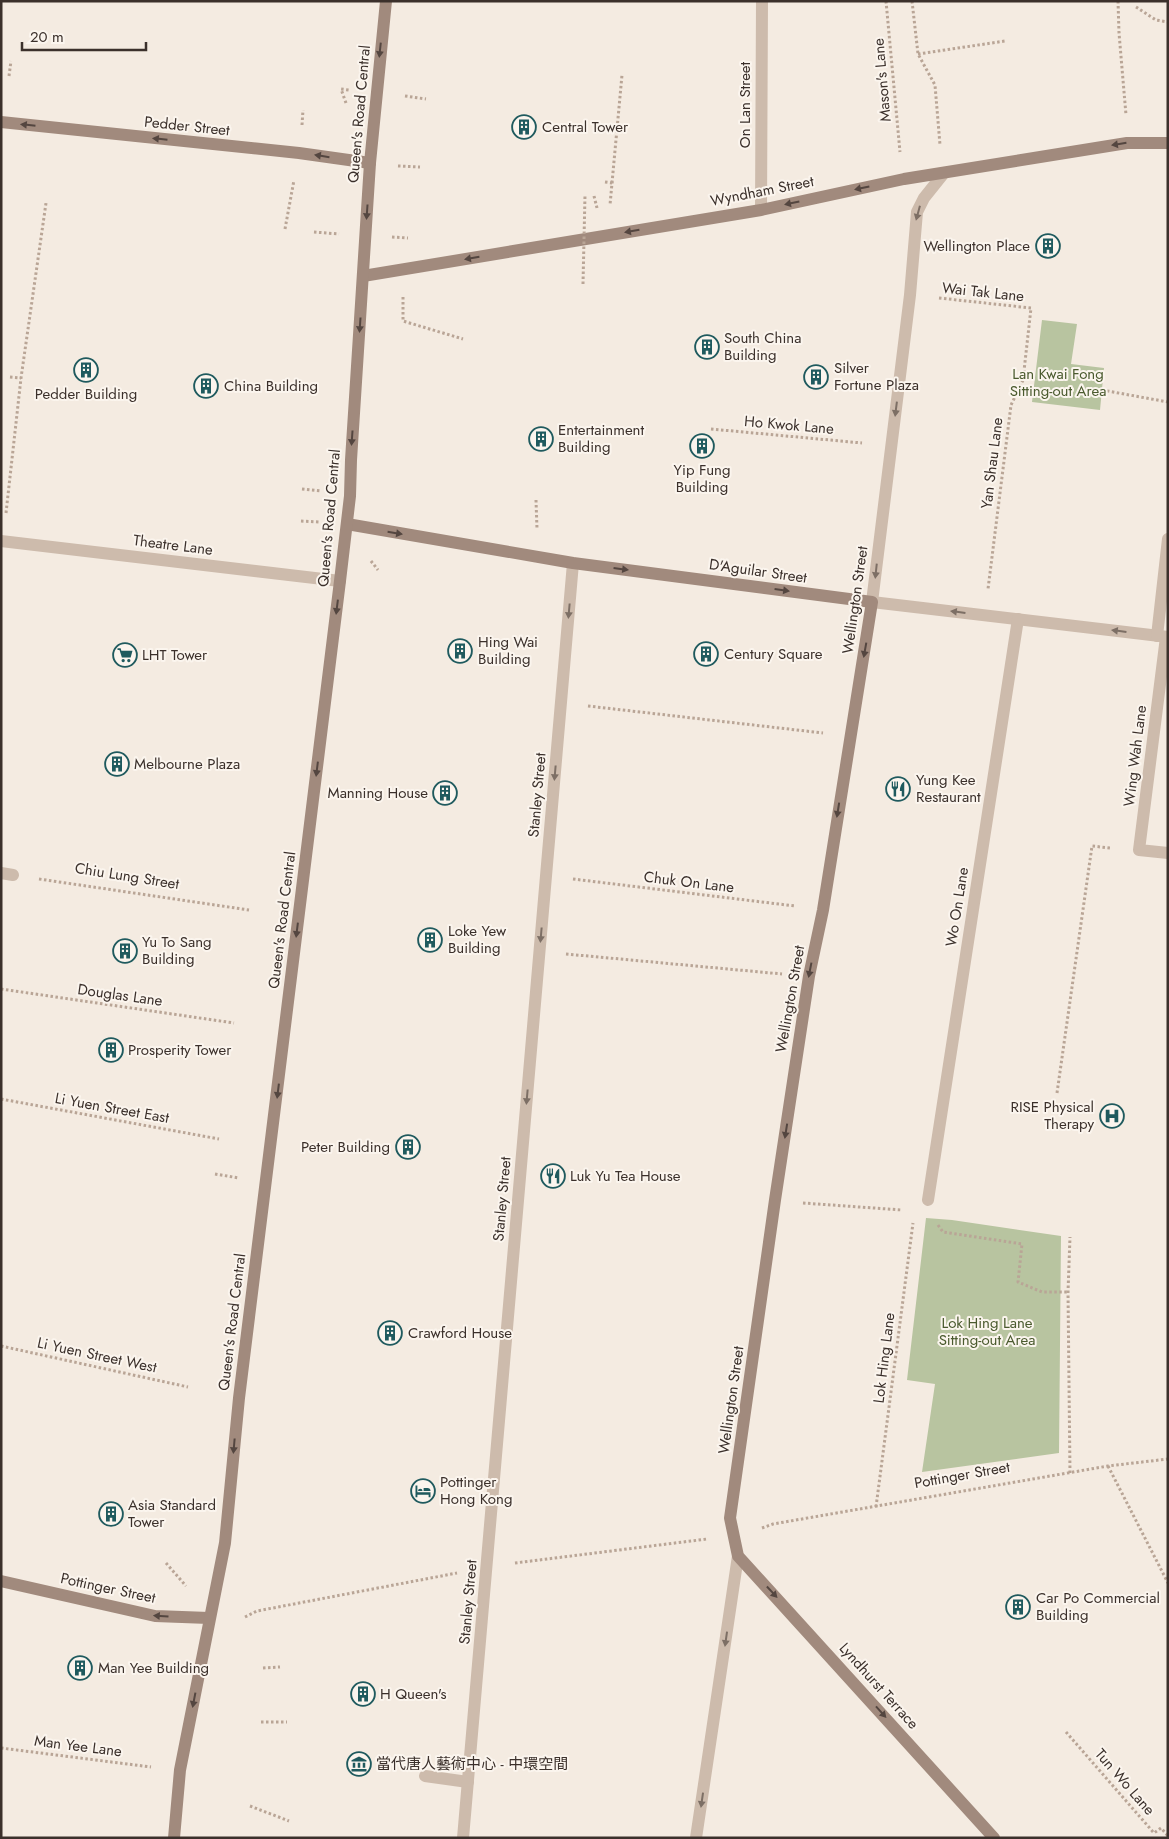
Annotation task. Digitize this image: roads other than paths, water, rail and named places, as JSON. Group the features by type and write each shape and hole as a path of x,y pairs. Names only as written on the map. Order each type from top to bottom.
{"street":[{"name":"Queen's Road Central","path":"174,1838 180,1770 225,1543 240,1388 347,524 370,163 386,1"},
{"name":"On Lan Street","path":"761,210 762,1"},
{"name":"Pedder Street","path":"1,122 299,153 370,163"},
{"name":"Wyndham Street","path":"363,276 761,210 944,173 1127,143 1168,143"},
{"name":"Wellington Street","path":"696,1838 738,1556 730,1518 809,976 823,910 872,602 910,295 917,212 924,198 944,173"},
{"name":"D'Aguilar Street","path":"347,524 572,563 1163,637"},
{"name":"Wing Wah Lane","path":"1168,539 1163,637 1139,850 1168,853"},
{"name":"Theatre Lane","path":"2,541 340,581"},
{"name":"Stanley Street","path":"463,1838 572,563"},
{"name":"Wo On Lane","path":"928,1200 1018,619"},
{"name":"Lyndhurst Terrace","path":"738,1556 994,1838"},
{"name":"Pottinger Street","path":"1,1581 155,1616 210,1618"},
{"path":"425,1776 468,1782"}],"place":[{"name":"Central Tower","path":"524,127"},
{"name":"Wellington Place","path":"1048,246"},
{"name":"South China Building","path":"707,347"},
{"name":"Pedder Building","path":"86,370"},
{"name":"Silver Fortune Plaza","path":"816,377"},
{"name":"China Building","path":"206,386"},
{"name":"Entertainment Building","path":"541,439"},
{"name":"Yip Fung Building","path":"702,446"},
{"name":"Hing Wai Building","path":"460,651"},
{"name":"Century Square","path":"706,654"},
{"name":"LHT Tower","path":"125,655"},
{"name":"Melbourne Plaza","path":"117,764"},
{"name":"Yung Kee Restaurant","path":"898,789"},
{"name":"Manning House","path":"445,793"},
{"name":"Loke Yew Building","path":"430,940"},
{"name":"Yu To Sang Building","path":"125,951"},
{"name":"Prosperity Tower","path":"111,1050"},
{"name":"RISE Physical Therapy","path":"1112,1116"},
{"name":"Peter Building","path":"408,1147"},
{"name":"Luk Yu Tea House","path":"553,1176"},
{"name":"Crawford House","path":"390,1333"},
{"name":"Pottinger Hong Kong","path":"423,1491"},
{"name":"Asia Standard Tower","path":"111,1514"},
{"name":"Car Po Commercial Building","path":"1018,1607"},
{"name":"Man Yee Building","path":"80,1668"},
{"name":"H Queen's","path":"363,1694"},
{"name":"當代唐人藝術中心 - 中環空間","path":"359,1764"}],"park label":[{"name":"Lan Kwai Fong Sitting-out Area","path":"1058,382"},
{"name":"Lok Hing Lane Sitting-out Area","path":"987,1332"}]}
